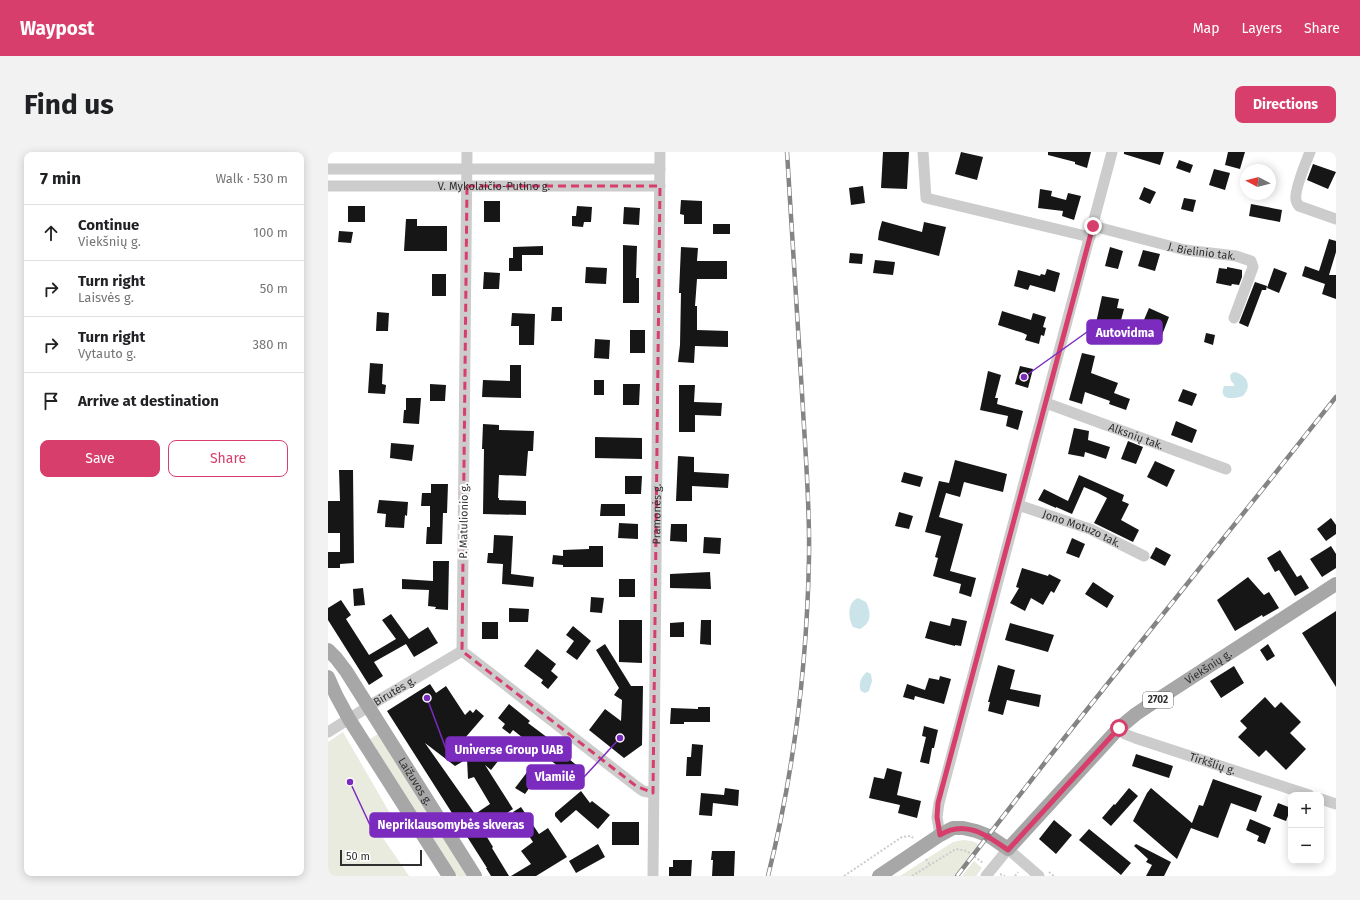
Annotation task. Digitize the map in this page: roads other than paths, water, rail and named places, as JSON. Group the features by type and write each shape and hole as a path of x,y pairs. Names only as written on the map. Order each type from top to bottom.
{"main road":[{"name":"Viekšnių g.","path":"1008,850 1119,728 1136,714 1336,584"},
{"name":"Laižuvos g.","path":"328,650 346,671 475,876"},
{"name":"Laižuvos g.","path":"328,677 349,719 449,876"},
{"path":"879,876 940,835 953,828 963,828 989,836 1008,850"}],"street":[{"name":"P. Matulionio g.","path":"462,651 467,152"},
{"name":"Pramonės g.","path":"653,876 660,152"},
{"name":"J. Bielinio tak.","path":"922,152 926,198 1185,250 1236,256 1251,261 1253,268 1234,318"},
{"path":"940,835 937,817 938,803 1092,232 1112,152"},
{"path":"1310,152 1296,193 1296,200 1299,206 1336,219"},
{"name":"V. Mykolaičio-Putino g.","path":"328,169 660,168"},
{"name":"V. Mykolaičio-Putino g.","path":"328,186 660,186"},
{"name":"Alksnių tak.","path":"1046,403 1226,469"},
{"name":"Jono Motuzo tak.","path":"1018,505 1090,530 1144,556"},
{"path":"462,651 636,786 644,791 653,793"},
{"name":"Birutės g.","path":"328,732 368,706 462,651"},
{"name":"Tirkšlių g.","path":"1119,728 1125,734 1135,738 1300,792"},
{"path":"1324,800 1336,804"},
{"path":"988,872 1008,850 1039,876"}],"water":[{"path":"1235,372 1246,379 1248,385 1246,392 1243,396 1235,398 1225,397 1223,394 1224,386 1234,386 1230,375"},
{"path":"858,598 866,602 869,610 867,624 860,629 853,627 849,615 852,603"},
{"path":"867,672 871,674 872,681 869,691 865,693 860,689 860,683 863,676"}],"railway":[{"path":"768,876 785,797 798,718 808,597 809,516 787,152"},
{"path":"957,876 1050,756 1336,397"}],"place":[{"name":"Autovidma","path":"1024,377"},
{"name":"Universe Group UAB","path":"427,698"},
{"name":"Vlamilė","path":"620,738"},
{"name":"Nepriklausomybės skveras","path":"350,782"}]}
